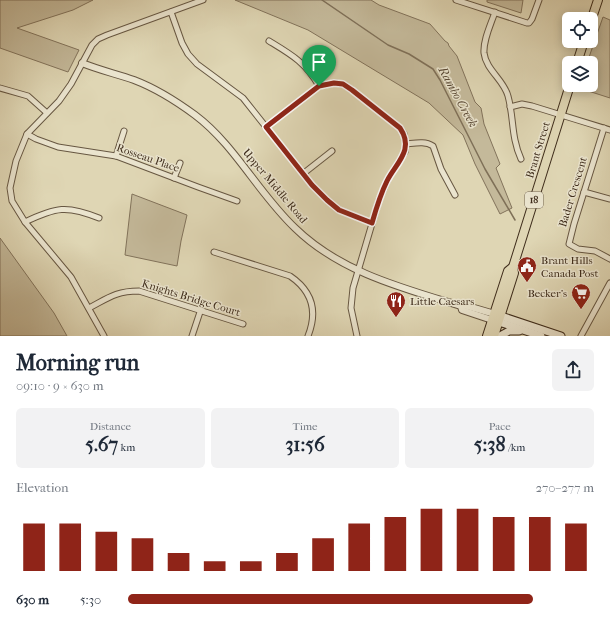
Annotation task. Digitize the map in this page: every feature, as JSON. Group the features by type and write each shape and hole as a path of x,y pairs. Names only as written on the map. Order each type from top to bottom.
{"main road":[{"path":"594,12 598,0"},
{"name":"Brant Street","path":"494,336 508,271 513,267 568,92"},
{"name":"Brant Street","path":"487,336 497,318"},
{"name":"Upper Middle Road","path":"497,318 523,331 540,336"},
{"name":"Upper Middle Road","path":"497,318 561,336"},
{"path":"500,336 512,331 523,331"}],"street":[{"path":"104,336 71,277 25,222 12,201 10,188 16,161 27,134 59,101 71,84 92,45 98,39 203,0"},
{"path":"456,0 527,23 529,23 532,19 539,0"},
{"path":"171,12 182,43 188,54 197,64 242,98 304,173 312,185 339,210 372,223"},
{"path":"495,12 484,53 489,66 508,95 516,148 522,159"},
{"path":"269,41 303,64 319,86"},
{"name":"Upper Middle Road","path":"82,63 146,86 167,96 196,116 230,149 295,228 322,250 358,271 460,306 464,305 497,318"},
{"path":"266,127 319,86 343,84 400,128 404,134 406,144 405,152 388,179 382,192 351,298 352,314 357,336"},
{"path":"0,88 28,96 47,113"},
{"path":"510,107 522,104 527,105 610,130"},
{"name":"Bader Crescent","path":"604,128 570,236 569,244 578,249 595,252 610,259"},
{"path":"116,156 124,131"},
{"name":"Rosseau Place","path":"27,134 36,140 58,147 116,156 237,200"},
{"path":"406,144 420,142 429,143 434,146 441,169 455,195"},
{"path":"304,173 332,150"},
{"path":"174,178 180,163"},
{"path":"584,192 610,199"},
{"path":"25,222 57,209 76,209 99,218"},
{"path":"214,252 290,276 298,282 305,289 310,298 312,310 308,336"},
{"path":"581,336 610,283"},
{"name":"Knights Bridge Court","path":"89,308 113,295 122,292 139,291 200,312 243,324"},
{"path":"192,336 200,312"}],"shaded area":[{"path":"0,0 93,0 73,10 17,28 79,50 68,72 0,48"},
{"path":"235,0 371,0 379,5 430,24 448,43 457,56 475,102 481,108 484,124 500,164 496,168 512,208 500,214 475,164 463,135 429,103 308,30"},
{"path":"487,0 523,0 521,13 487,2"},
{"path":"603,17 610,20 610,98 591,92 598,92 598,56 589,56 592,48 598,48 598,31"},
{"path":"132,194 187,215 177,266 125,255"},
{"path":"0,238 54,313 67,336 0,336"}],"waterway":[{"name":"Rambo Creek","path":"322,0 388,45 409,54 433,69 485,169 515,220"}],"place":[{"name":"Brant Hills Canada Post","path":"527,283"},
{"name":"Becker's","path":"581,310"},
{"name":"Little Caesars","path":"396,318"}],"route":[{"path":"334,83 343,84 400,128 404,134 406,144 405,152 388,179 379,200 372,223 339,210 327,200 312,185 266,127 319,86 334,83"}]}
